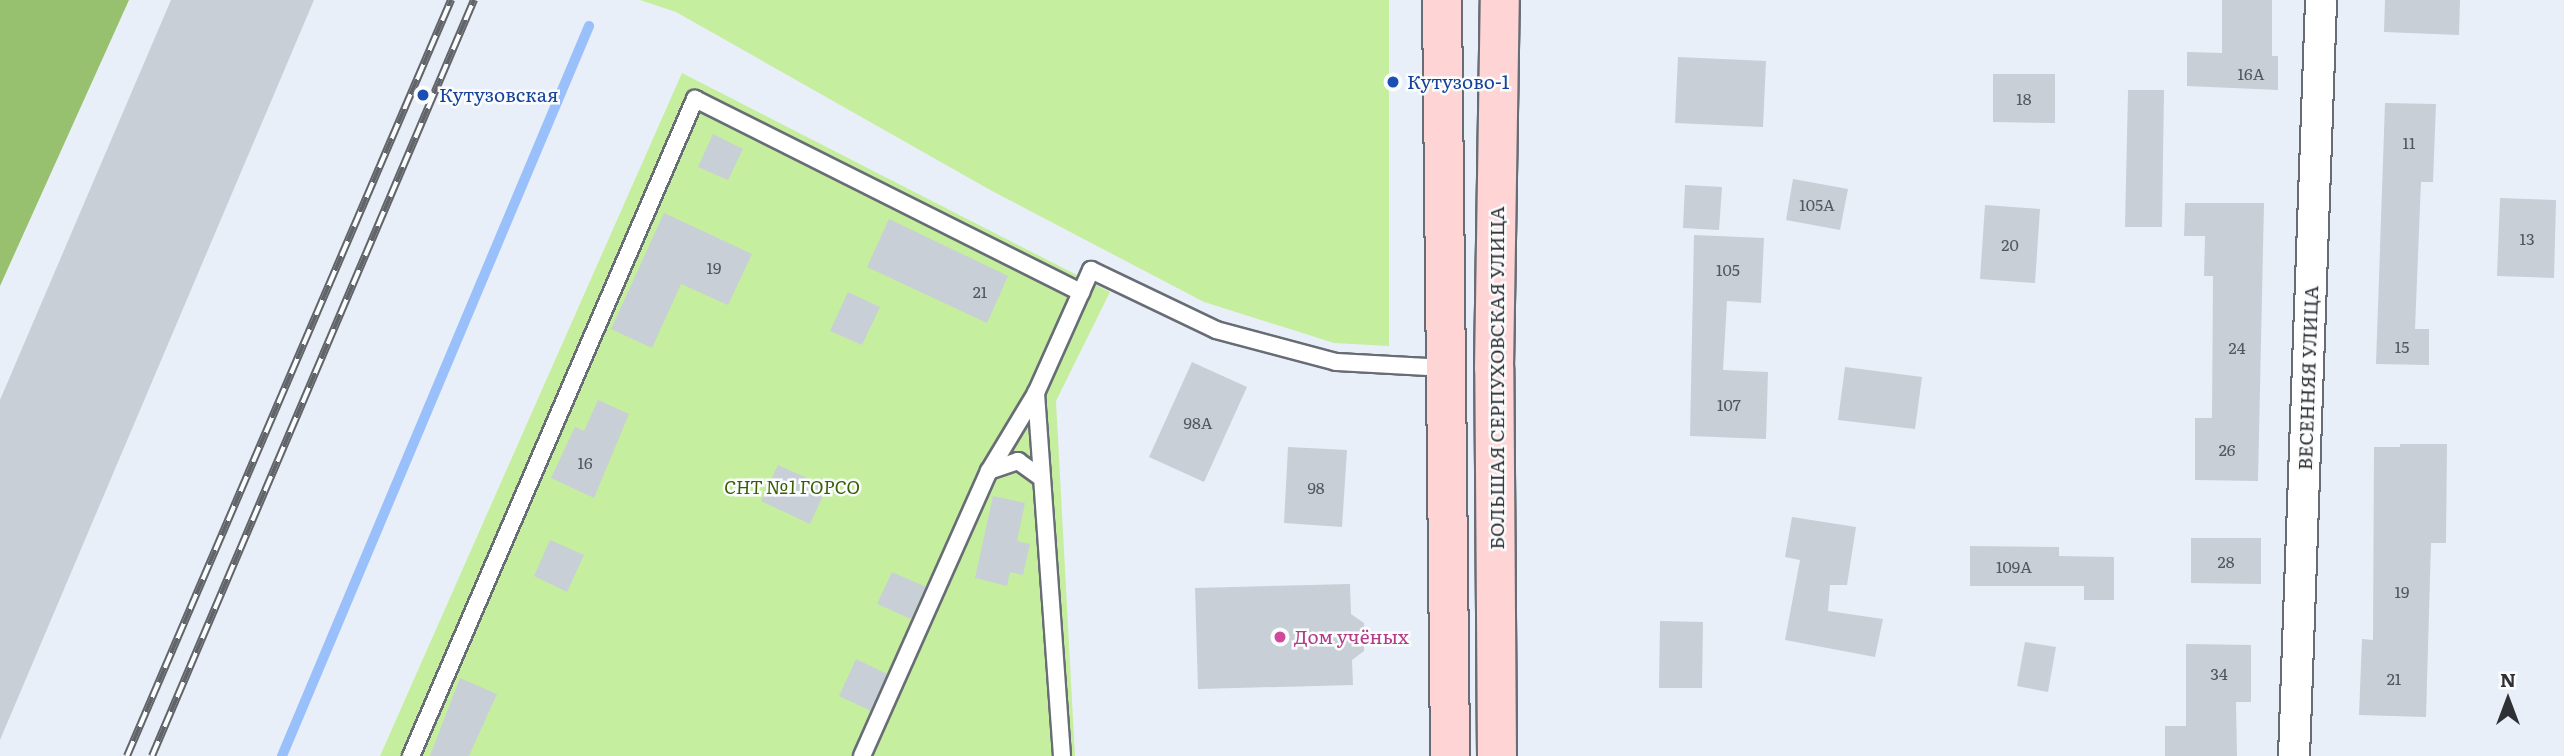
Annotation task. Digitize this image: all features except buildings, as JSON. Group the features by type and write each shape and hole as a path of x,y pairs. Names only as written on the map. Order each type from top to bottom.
{"main road":[{"path":"1442,0 1450,756"},
{"name":"БОЛЬШАЯ СЕРПУХОВСКАЯ УЛИЦА","path":"1497,756 1494,368 1500,0"}],"street":[{"name":"ВЕСЕННЯЯ УЛИЦА","path":"2294,756 2321,0"}],"lane":[{"path":"411,756 695,99 1081,292"},
{"path":"862,756 989,471 1036,393 1091,270 1216,331 1336,362 1447,368"},
{"path":"1036,393 1062,756"},
{"path":"989,471 1018,461 1041,477"}],"green space":[{"path":"0,0 129,0 0,286"},
{"path":"640,0 1389,0 1389,346 1334,343 1204,302 992,191 676,12"},
{"name":"СНТ №1 ГОРСО","path":"682,73 1110,292 1056,401 1075,756 380,756"}],"waterway":[{"path":"282,756 589,26"}],"railway":[{"path":"127,756 451,0"},
{"path":"152,756 474,0"}],"place":[{"name":"Кутузово-1","path":"1393,82"},
{"name":"Кутузовская","path":"423,95"},
{"name":"Дом учёных","path":"1280,637"}]}
